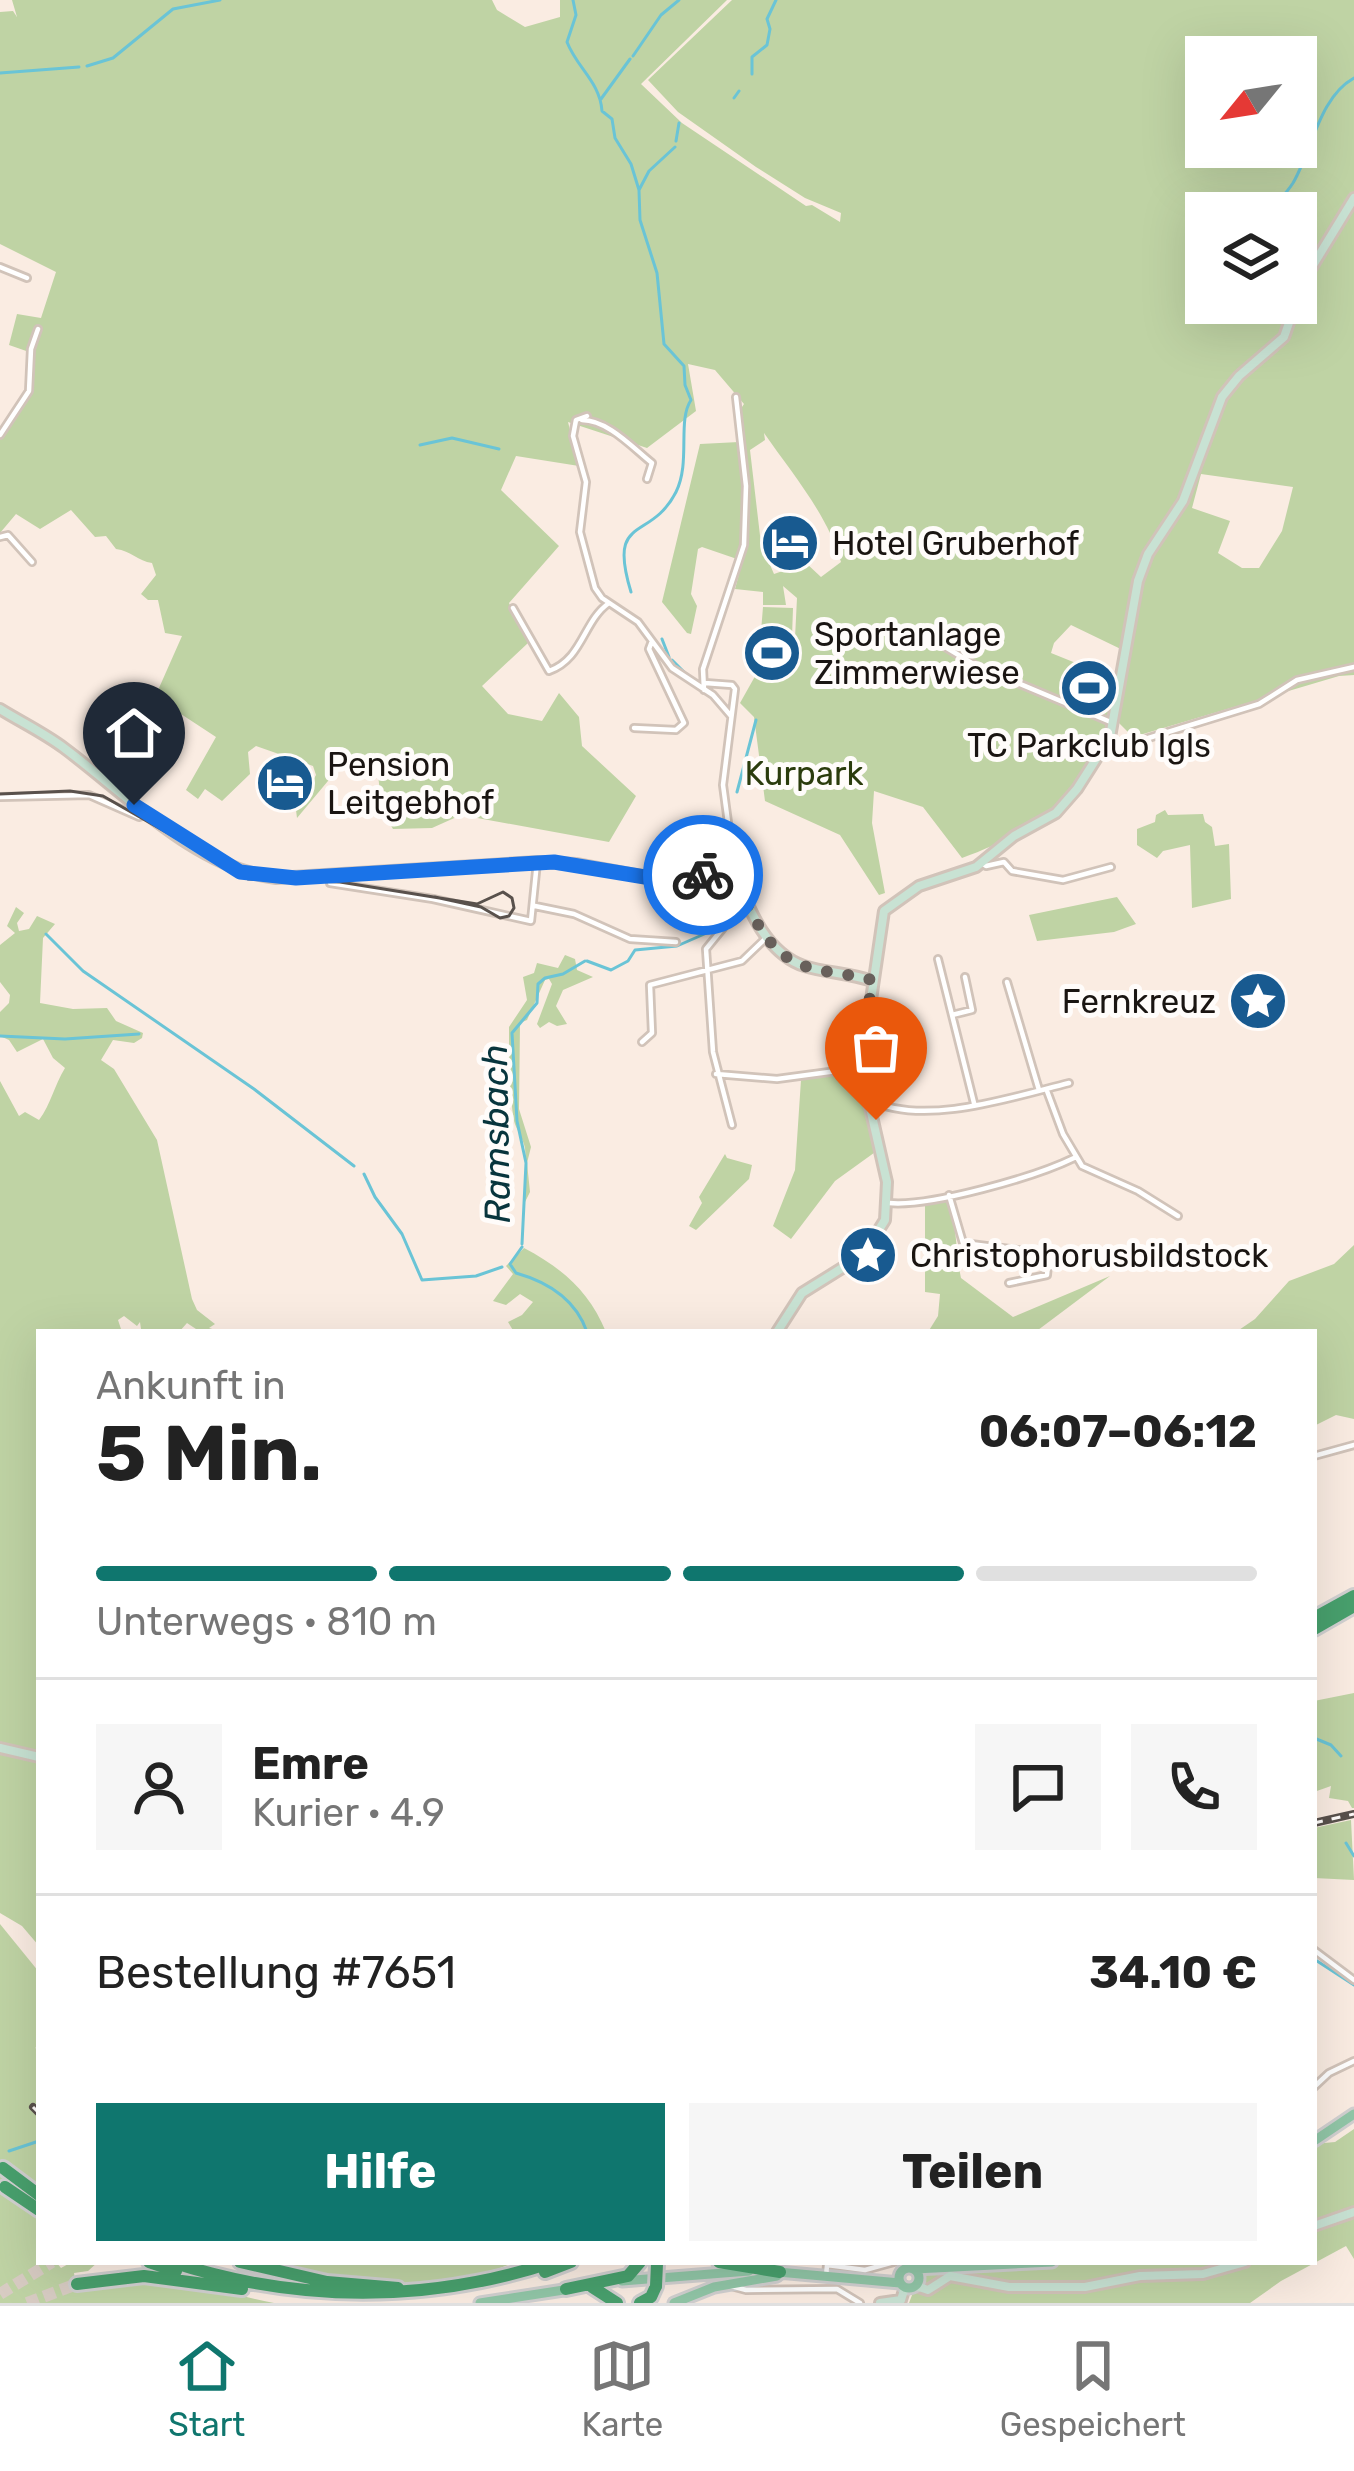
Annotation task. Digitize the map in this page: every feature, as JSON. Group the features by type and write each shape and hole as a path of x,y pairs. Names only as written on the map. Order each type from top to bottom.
{"highway":[{"path":"1317,1616 1352,1599"},
{"path":"1317,1627 1352,1599"},
{"path":"3,2168 36,2193"},
{"path":"5,2187 36,2208"},
{"path":"160,2265 250,2290"},
{"path":"184,2265 266,2286 356,2296 415,2295 501,2279 544,2265"},
{"path":"253,2265 376,2288 501,2279"},
{"path":"378,2303 479,2291 562,2265"},
{"path":"566,2289 628,2276 637,2265"},
{"path":"652,2303 660,2265"},
{"path":"737,2265 780,2272"},
{"path":"77,2284 144,2276 356,2303"},
{"path":"592,2287 617,2303"},
{"path":"640,2303 658,2287"}],"main road":[{"path":"779,1329 802,1293 867,1251 884,1225 889,1203 881,1144 861,1068 872,980 888,906 927,883 982,863 1014,836 1060,809 1103,752 1145,560 1180,508 1222,397 1284,337 1304,280 1354,198"},
{"path":"0,710 61,746 143,816 240,872 330,880 537,862 651,878 734,875 766,938 790,960 872,980"},
{"path":"0,1748 36,1756"},
{"path":"1317,2139 1354,2114"},
{"path":"1317,2225 1354,2212"},
{"path":"480,2303 668,2275 780,2272 880,2281 911,2280 936,2266 1024,2265"},
{"path":"911,2280 926,2290 944,2277 957,2276 1009,2287 1085,2287 1140,2276 1209,2273 1235,2265"},
{"path":"674,2303 726,2284 801,2274"},
{"path":"881,2303 901,2300 911,2280"},
{"path":"905,2303 911,2280"}],"street":[{"path":"0,268 27,278"},
{"path":"0,435 28,391 30,355 38,329"},
{"path":"704,687 703,669 744,544 746,486 736,397"},
{"path":"576,420 587,416"},
{"path":"576,420 573,436 586,482 580,536 595,588 638,622 678,674 704,687 730,716"},
{"path":"576,420 596,422 652,463 647,479"},
{"path":"0,536 14,539 32,562"},
{"path":"513,608 549,671 559,668 578,648 592,618 609,603"},
{"path":"634,728 677,730 684,724 649,649 652,641"},
{"path":"942,645 975,665 1113,723"},
{"path":"1103,752 1259,704 1297,680 1354,667"},
{"path":"704,687 734,686 723,792 734,875"},
{"path":"0,797 89,795 143,816"},
{"path":"330,880 531,921 537,862"},
{"path":"982,863 1004,862 1012,872 1060,880 1111,867"},
{"path":"732,1125 716,1074 706,945 723,928 742,891"},
{"path":"535,906 574,914 630,940 676,942"},
{"path":"642,1042 652,1033 650,985 742,961 766,938"},
{"path":"938,959 974,1103"},
{"path":"951,1016 972,1010 964,977"},
{"path":"1007,982 1043,1089 1075,1158 1085,1169 1138,1190 1178,1216"},
{"path":"716,1074 777,1079 861,1068"},
{"path":"869,1099 889,1108 922,1112 1069,1083"},
{"path":"889,1203 950,1195 1075,1158"},
{"path":"950,1195 963,1243 1049,1254 1047,1275 1009,1283"},
{"path":"1317,1455 1354,1445"},
{"path":"1317,1952 1354,1980"},
{"path":"1317,2084 1354,2061"},
{"path":"826,2276 827,2265 865,2270 883,2265"},
{"path":"726,2284 746,2290 837,2289 860,2303"}],"green space":[{"name":"Kurpark","path":"12,0 492,0 497,10 525,27 560,17 560,0 727,0 641,84 682,123 806,206 840,222 841,213 805,198 678,112 648,80 732,0 1354,0 1354,675 1133,737 1119,723 1129,653 1071,625 1051,653 1118,680 1099,744 1085,770 1047,813 1023,830 962,858 923,807 874,791 872,823 885,893 879,895 840,835 765,801 754,717 740,703 758,671 781,673 795,638 797,598 783,586 786,605 763,605 763,592 735,589 746,548 748,500 740,410 744,404 715,370 688,364 696,411 647,448 568,422 579,466 516,456 501,490 559,546 509,603 528,643 482,686 508,714 542,721 559,693 579,717 582,746 636,796 609,842 461,815 432,828 393,829 382,811 377,765 356,753 297,818 296,810 316,775 313,766 256,746 248,752 250,774 222,801 205,789 198,799 186,790 216,737 155,697 182,636 165,633 158,600 141,594 156,575 152,563 116,549 106,536 95,537 71,510 40,529 16,514 0,533 0,439 31,389 32,353 9,345 17,314 41,318 56,272 0,244 0,12 13,11 17,17","holes":["764,433 808,494 835,545 841,562 821,577 806,563 774,574 761,544 750,450 765,440","1201,474 1293,487 1282,531 1259,568 1242,568 1218,553 1230,521 1192,508"]},
{"path":"739,442 744,474 741,550 737,559 698,549 691,594 697,606 691,634 687,633 662,602 700,444"},
{"name":"Sportanlage Zimmerwiese","path":"763,607 793,608 792,637 779,669 758,668"},
{"path":"1165,810 1168,815 1203,814 1212,827 1215,846 1229,844 1231,899 1192,908 1190,845 1163,851 1157,858 1137,845 1137,829 1155,822 1156,815"},
{"path":"1117,897 1136,924 1114,932 1037,941 1029,915"},
{"path":"16,907 24,913 17,923 19,931 29,929 37,916 55,924 43,938 40,1003 107,1008 116,1021 143,1033 134,1043 113,1040 101,1060 114,1069 157,1140 192,1299 197,1310 215,1324 212,1329 196,1329 187,1323 182,1329 141,1329 140,1322 137,1326 124,1316 118,1320 121,1329 36,1329 36,1942 22,1926 0,1913 0,1081 19,1116 25,1112 39,1120 65,1068 43,1039 17,1052 0,1036 0,1012 10,995 0,982 0,945 15,933 7,926"},
{"path":"565,955 575,959 577,970 593,977 563,990 556,1006 567,1024 549,1022 540,1028 537,1024 552,984 549,979 527,1020 520,1023 519,1109 531,1147 527,1163 530,1192 524,1204 525,1148 512,1110 509,1027 527,1000 523,977 534,973 537,963 558,968"},
{"path":"857,1072 878,1150 835,1181 791,1239 773,1226 795,1170 801,1080"},
{"path":"725,1154 752,1165 749,1179 696,1230 689,1226 702,1203 699,1197"},
{"path":"948,1200 961,1278 1013,1317 1110,1276 1039,1329 930,1329 938,1316 940,1294 925,1292 925,1201"},
{"path":"1354,1245 1354,1419 1336,1415 1317,1424 1317,1329 1240,1329 1289,1281 1334,1264"},
{"path":"524,1248 550,1264 573,1282 604,1329 512,1329 508,1322 533,1302 520,1294 506,1305 493,1301 513,1274 506,1266"},
{"path":"1354,1693 1354,1808 1348,1801 1329,1798 1331,1786 1317,1791 1317,1700"},
{"path":"1351,1820 1354,1880 1317,1878 1317,1827"},
{"path":"0,1924 36,1968 36,2186 7,2162 0,2172"},
{"path":"1354,2129 1354,2259 1346,2246 1317,2262 1317,2144 1335,2142"},
{"path":"0,2174 7,2181 3,2193 36,2218 36,2265 95,2265 74,2273 77,2291 124,2280 149,2280 274,2303 0,2303"},
{"path":"274,2265 507,2265 453,2280 421,2283 324,2276"},
{"path":"1311,2265 1250,2303 909,2303 914,2290 952,2281 956,2274 940,2275 927,2283 924,2275 958,2268"}],"waterway":[{"path":"87,66 113,58 173,9 220,0"},
{"name":"Ramsbach","path":"573,0 576,15 567,42 597,92 602,111 612,119 615,138 631,164 639,190 640,220 657,273 664,344 684,366 691,400 676,492 666,508 628,539 624,550 631,592"},
{"path":"633,56 661,15 679,0"},
{"path":"752,74 752,57 767,45 767,19 776,0"},
{"path":"601,99 630,59"},
{"path":"0,73 79,67"},
{"path":"1286,192 1332,98 1354,78"},
{"path":"734,98 739,91"},
{"path":"676,141 679,123"},
{"path":"639,190 649,171 675,147"},
{"path":"420,445 452,438 499,449"},
{"name":"Ramsbach","path":"662,639 669,657"},
{"name":"Ramsbach","path":"672,660 686,674"},
{"name":"Ramsbach","path":"737,792 756,720"},
{"name":"Ramsbach","path":"587,961 611,970 628,961 635,950 677,946 718,928"},
{"path":"46,934 83,971 254,1089 354,1166"},
{"name":"Ramsbach","path":"563,974 585,961"},
{"name":"Ramsbach","path":"522,1244 526,1163 517,1121 512,1033 537,1003 538,984 563,974"},
{"path":"0,1036 65,1039 139,1034"},
{"path":"364,1174 402,1234 422,1280 476,1276 502,1267"},
{"name":"Ramsbach","path":"522,1247 510,1264 516,1273 559,1294 586,1329"},
{"path":"1317,1739 1341,1756"},
{"path":"1346,1843 1354,1856"},
{"path":"1317,1961 1354,1985"},
{"path":"9,2151 36,2142"}],"tunnel":[{"path":"0,2294 47,2265"},
{"path":"27,2303 77,2284"}],"tram line":[{"path":"0,794 70,791 103,796 248,879 340,882 477,904 503,892 512,898 514,908 509,916 500,918 481,907 435,897"}],"railway":[{"path":"1317,1822 1354,1814"},
{"path":"33,2107 36,2110"}],"way so far":[{"path":"703,875 734,875 766,938 784,956 810,968 872,980 861,1069 876,1120"}],"place":[{"name":"Hotel Gruberhof","path":"790,543"},
{"name":"Sportanlage Zimmerwiese","path":"772,653"},
{"name":"TC Parkclub Igls","path":"1089,688"},
{"name":"Pension Leitgebhof","path":"285,783"},
{"name":"Fernkreuz","path":"1258,1001"},
{"name":"Christophorusbildstock","path":"868,1255"}],"route":[{"path":"134,805 240,872 254,876 329,876 537,862 651,878 703,875"}]}
